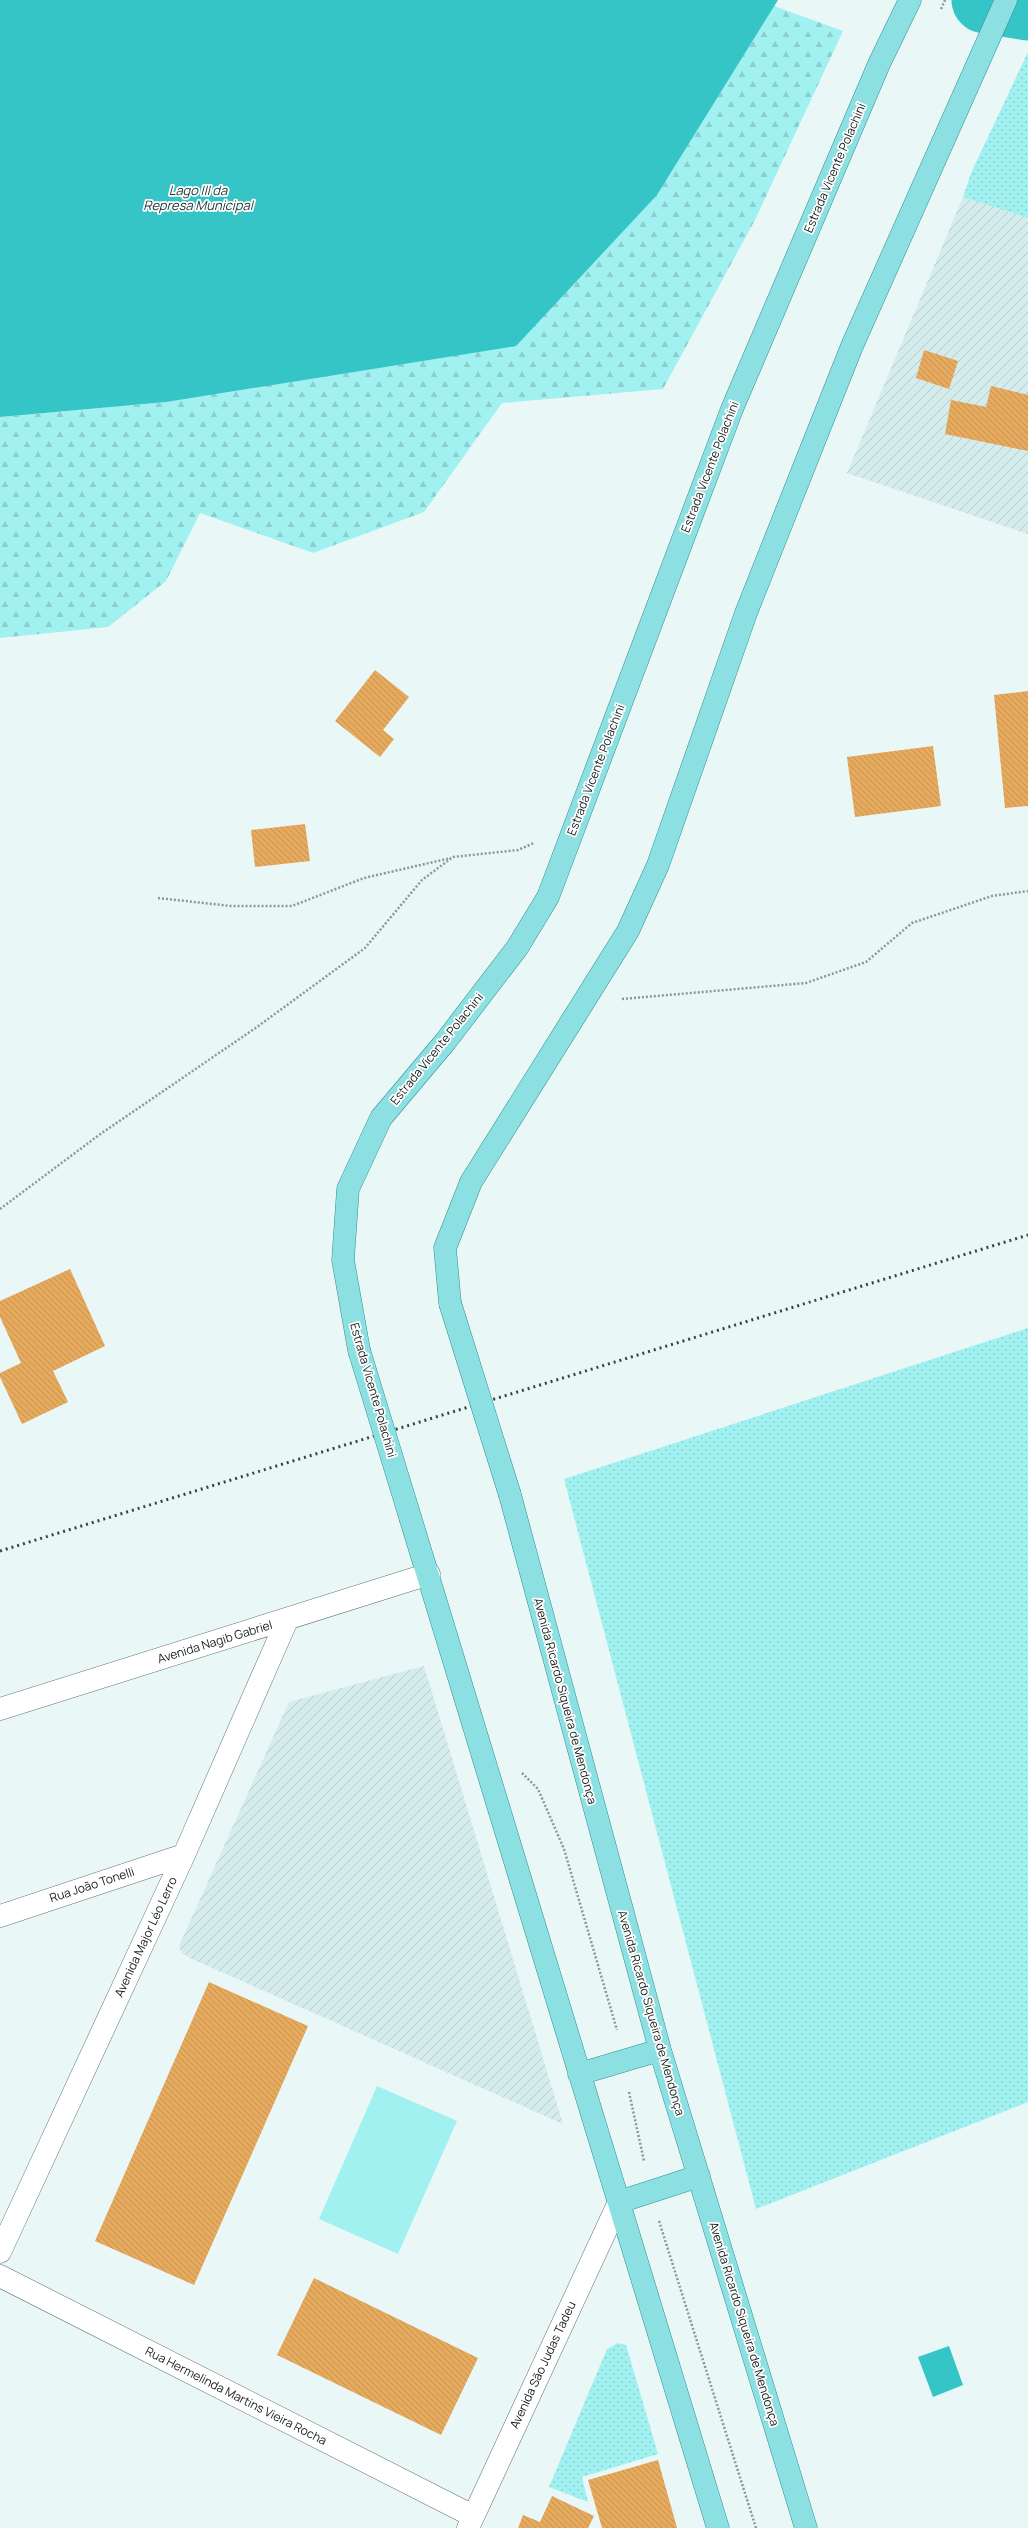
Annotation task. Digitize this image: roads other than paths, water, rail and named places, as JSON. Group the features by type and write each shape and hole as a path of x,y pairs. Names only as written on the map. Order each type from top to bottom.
{"main road":[{"name":"Estrada Vicente Polachini","path":"429,1574 359,1350 343,1260 348,1189 381,1118 445,1042 516,948 548,897 732,409 879,64 910,0"},
{"name":"Avenida Ricardo Siqueira de Mendonça","path":"806,2528 660,2050 510,1494 450,1303 445,1248 471,1182 586,1002 628,931 658,865 746,613 852,346 1006,0"},
{"path":"429,1574 579,2074 718,2528"},
{"path":"579,2074 660,2050"},
{"path":"619,2202 698,2176"}],"street":[{"name":"Avenida Nagib Gabriel","path":"0,1709 287,1620 429,1574"},
{"name":"Avenida Major Léo Lerro","path":"0,2252 184,1855 287,1620"},
{"name":"Rua João Tonelli","path":"0,1916 184,1855"},
{"name":"Avenida São Judas Tadeu","path":"471,2522 619,2202"},
{"name":"Rua Hermelinda Martins Vieira Rocha","path":"0,2276 471,2522"}],"water":[{"name":"Lago III da Represa Municipal","path":"0,0 778,0 657,195 516,346 166,402 0,417"},
{"path":"949,2346 963,2385 933,2397 918,2357"}],"waterway":[{"path":"985,0 1028,7"}],"railway":[{"path":"0,1551 1028,1235"}]}
